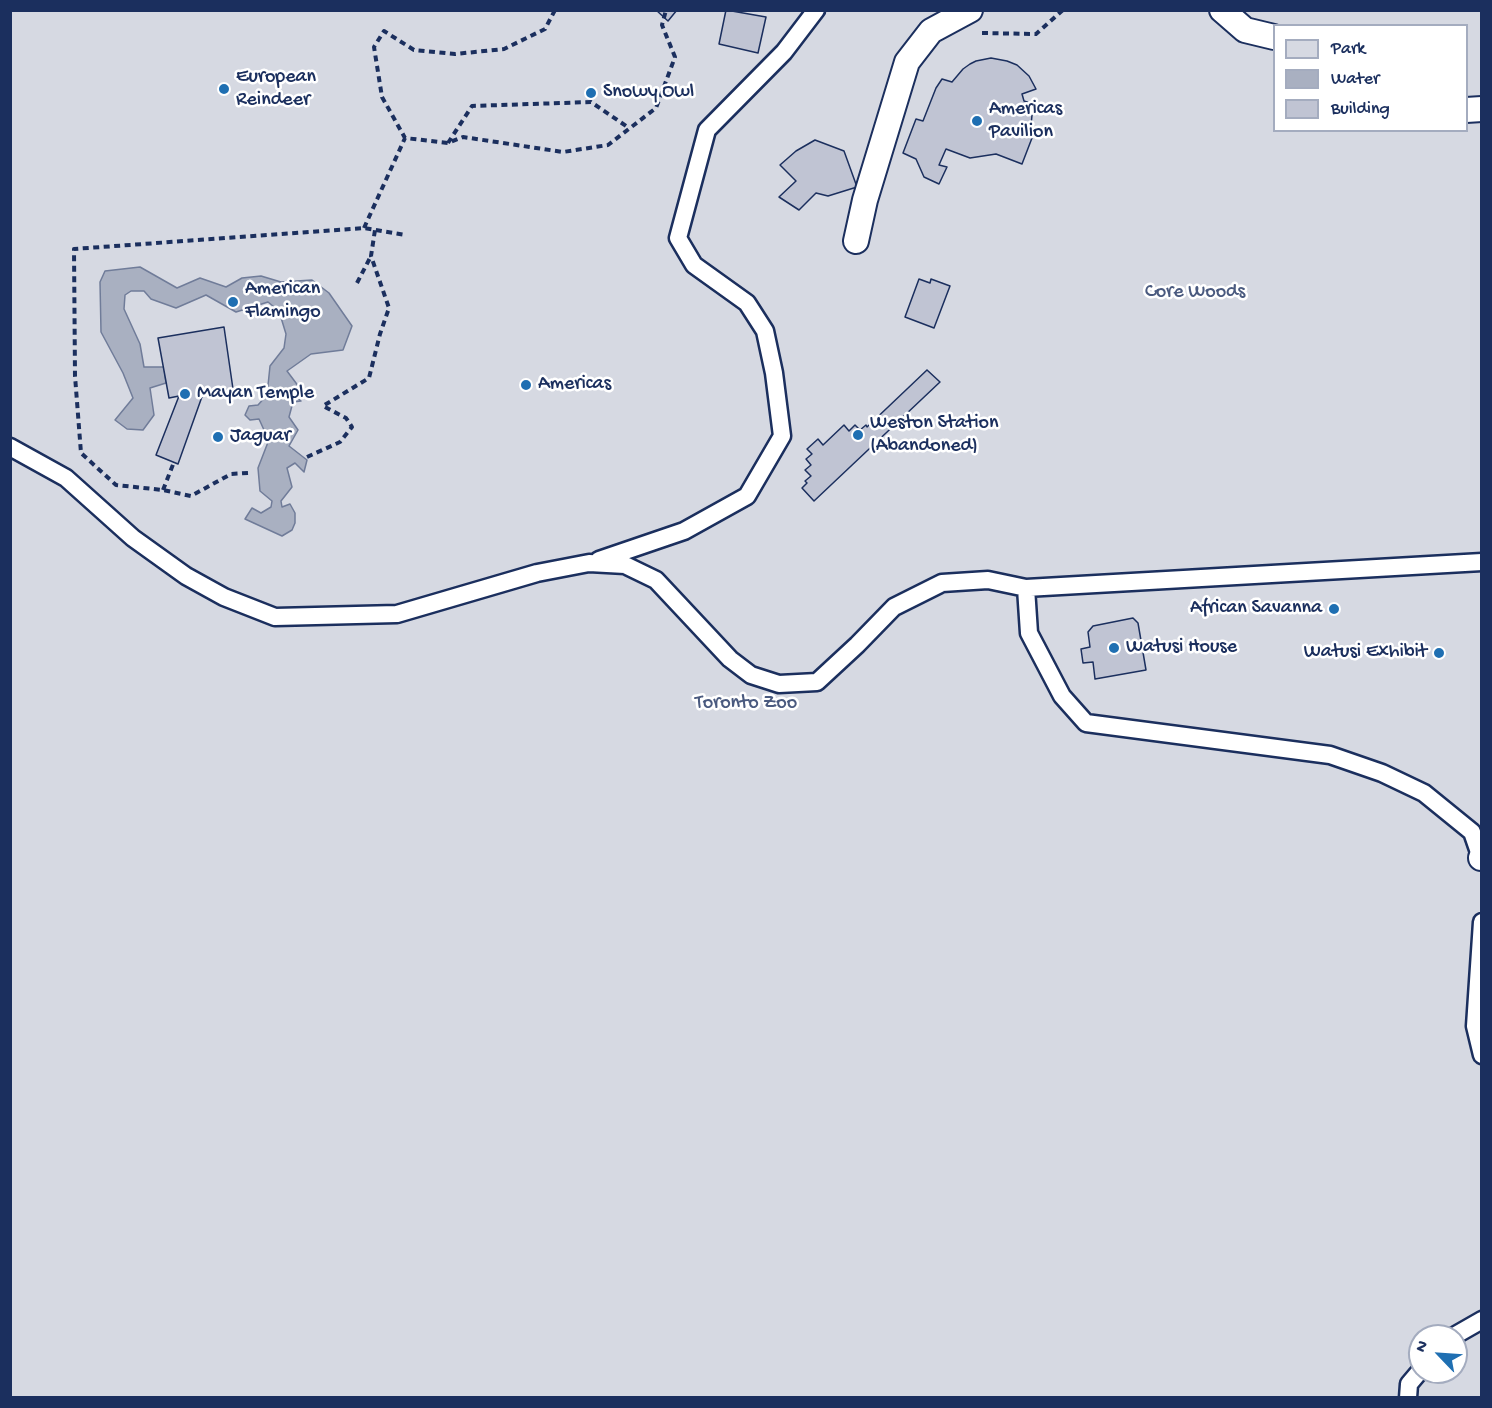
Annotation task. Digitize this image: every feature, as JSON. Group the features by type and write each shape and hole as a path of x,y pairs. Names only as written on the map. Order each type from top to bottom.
{"street":[{"path":"856,241 865,200 907,62 931,31 970,10"},
{"path":"1222,10 1245,30 1273,37"}],"lane":[{"path":"10,447 66,478 133,538 186,576 224,597 275,617 397,614 537,573 590,563 684,531 747,496 782,436 774,373 765,331 747,303 694,265 678,238 707,130 784,52 816,10"},
{"path":"590,563 625,565 656,580 730,659 751,675 779,684 817,682 894,607 942,583 988,580 1026,588 1482,562"},
{"path":"1026,588 1029,633 1062,696 1086,723 1330,755 1382,773 1424,793 1472,831 1481,859"},
{"path":"1482,922 1475,1026 1482,1055"},
{"path":"1468,1328 1482,1320"}],"path":[{"path":"405,138 382,97 374,47 384,31 414,50 455,54 504,49 545,29 555,10"},
{"path":"405,138 448,143 463,137 563,152 608,145 656,108 675,57 662,25 666,10"},
{"path":"979,33 1036,34 1063,10"},
{"path":"448,143 472,106 591,102 630,128"},
{"path":"364,228 405,138"},
{"path":"248,473 231,474 191,496 163,490 116,485 81,453 75,376 74,249 364,228 406,235"},
{"path":"357,283 371,256 375,230"},
{"path":"307,457 340,442 352,427 346,418 323,406 369,378 389,308 371,256"},
{"path":"163,490 174,462"}],"green space":[{"name":"Toronto Zoo","path":"10,11 1481,11 1481,1397 11,1397"}],"water":[{"path":"140,267 177,288 200,278 226,287 242,278 261,276 281,282 312,280 329,293 352,326 343,350 311,354 287,371 299,387 293,394 301,401 293,402 289,417 298,430 289,446 307,460 304,472 295,463 287,468 292,487 281,501 282,507 290,504 295,513 295,523 292,530 282,536 245,519 252,508 261,513 271,507 272,501 260,491 258,468 270,437 259,419 250,420 245,415 249,406 258,405 267,395 270,366 284,348 286,334 279,311 268,302 236,312 206,295 176,308 151,299 144,291 131,291 125,295 124,309 140,344 144,367 164,367 166,383 150,388 154,415 143,430 127,429 115,420 133,398 123,373 101,332 100,282 105,271"}],"building":[{"path":"656,10 677,10 668,21"},
{"path":"726,10 766,17 758,53 719,44"},
{"name":"Americas Pavilion","path":"991,58 1017,65 1029,76 1036,89 1022,94 1024,101 1033,104 1030,137 1032,138 1022,164 996,154 970,158 946,149 939,165 947,167 939,184 924,177 916,159 903,153 916,119 923,121 942,79 952,82 970,64"},
{"path":"815,140 844,151 857,187 828,196 816,193 799,210 779,197 796,181 780,165 796,151"},
{"path":"919,279 930,283 931,279 950,286 934,328 905,317"},
{"name":"Mayan Temple","path":"224,327 233,389 204,391 178,464 156,455 179,396 169,398 158,338"},
{"name":"Weston Station (Abandoned)","path":"927,370 940,382 814,501 802,488 811,476 805,470 811,465 806,459 812,454 807,449 818,439 823,445 844,425 849,431 855,425 860,430 866,425 867,427"},
{"name":"Watusi House","path":"1133,618 1138,623 1146,670 1095,679 1093,662 1083,663 1081,649 1090,647 1088,632 1093,626"}],"place":[{"name":"European Reindeer","path":"224,89"},
{"name":"Snowy Owl","path":"591,93"},
{"name":"Americas Pavilion","path":"977,121"},
{"name":"American Flamingo","path":"233,302"},
{"name":"Americas","path":"526,385"},
{"name":"Mayan Temple","path":"185,394"},
{"name":"Weston Station (Abandoned)","path":"858,435"},
{"name":"Jaguar","path":"218,437"},
{"name":"African Savanna","path":"1334,609"},
{"name":"Watusi House","path":"1114,648"},
{"name":"Watusi Exhibit","path":"1439,653"}],"park label":[{"name":"Core Woods","path":"1195,293"}]}
